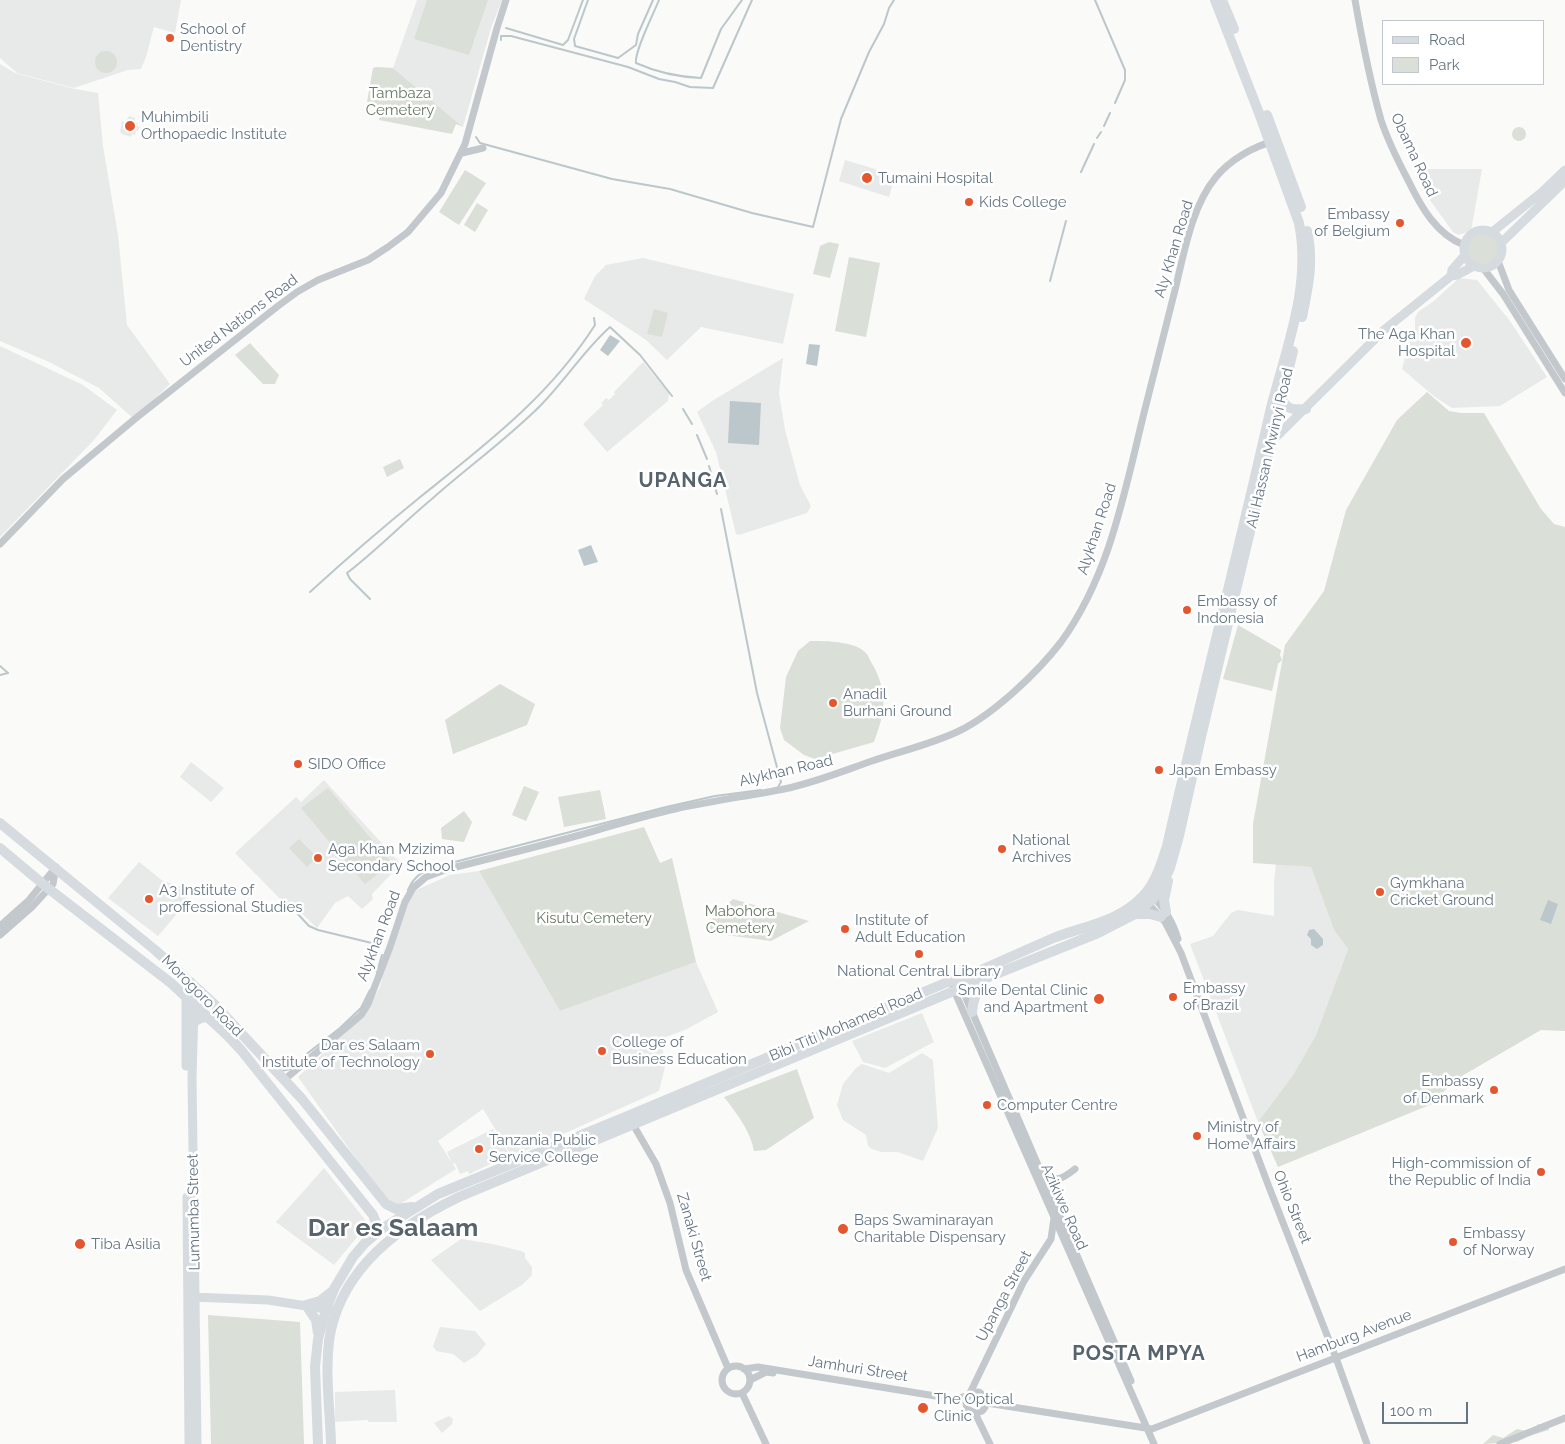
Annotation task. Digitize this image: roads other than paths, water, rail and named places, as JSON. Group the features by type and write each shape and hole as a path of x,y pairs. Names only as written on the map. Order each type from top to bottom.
{"highway":[{"name":"Ali Hassan Mwinyi Road","path":"1149,898 1166,846 1267,444 1281,398 1305,303 1311,257 1305,219 1215,0"},
{"name":"Ali Hassan Mwinyi Road","path":"1149,898 1161,888 1170,868 1294,322 1304,257 1299,223 1274,142 1222,0"},
{"path":"1281,398 1285,406 1291,409 1306,409"},
{"name":"Morogoro Road","path":"0,823 155,950 214,1004 302,1099 386,1204 396,1209 418,1206"},
{"name":"Morogoro Road","path":"0,848 46,887 190,999 241,1050 373,1215 376,1223 365,1243"},
{"path":"1135,914 1163,914 1170,868"},
{"name":"Bibi Titi Mohamed Road","path":"956,985 986,978 1098,933 1135,914 1149,898"},
{"name":"Bibi Titi Mohamed Road","path":"318,1444 315,1367 318,1339 332,1310 360,1270 387,1241 414,1221 459,1198 631,1121 956,985 1058,937 1118,915 1149,898"},
{"path":"972,1012 976,993 986,978"},
{"path":"193,1022 200,1018 208,1017"},
{"name":"Bibi Titi Mohamed Road","path":"331,1444 328,1361 334,1289 344,1270 365,1243 382,1228 418,1206 460,1185 631,1121"},
{"path":"318,1339 316,1320 306,1306 320,1301 334,1289"}],"main road":[{"path":"1491,232 1542,192 1565,170"},
{"path":"1501,244 1565,181"},
{"path":"1267,444 1306,409 1384,330 1451,276 1479,267 1491,266 1498,261 1501,254 1501,244 1491,232 1480,231 1473,233 1464,245 1465,256 1469,262 1479,267"},
{"path":"1451,276 1452,270 1465,256"},
{"name":"Lumumba Street","path":"188,981 193,1022 192,1297 189,1444"},
{"name":"Lumumba Street","path":"190,999 192,1297 197,1444"},
{"path":"192,1297 268,1300 332,1310"}],"street":[{"name":"United Nations Road","path":"0,544 63,479 278,306 318,280 368,260 408,232 441,193 462,153 496,28 506,0"},
{"name":"Obama Road","path":"1355,0 1365,54 1382,122 1390,144 1416,197 1431,219 1444,234 1464,245"},
{"name":"Aly Khan Road","path":"1169,315 1184,250 1196,215 1211,185 1217,176 1241,156 1274,142"},
{"path":"462,153 483,148"},
{"path":"1498,261 1509,290 1565,379"},
{"path":"1479,267 1503,294 1565,392"},
{"name":"Alykhan Road","path":"284,1080 366,1009 405,902 412,888 426,877 494,856 672,809 810,783 952,734 973,723 1001,702 1032,674 1060,642 1090,594 1102,565 1134,457 1169,315"},
{"path":"0,926 46,887 53,884 56,867"},
{"path":"0,935 46,887"},
{"name":"Ohio Street","path":"1149,898 1163,914 1181,952 1367,1444"},
{"name":"Azikiwe Road","path":"956,985 972,1012 1058,1210 1150,1429 1154,1444"},
{"name":"Azikiwe Road","path":"956,985 1065,1243 1150,1429 1159,1444"},
{"name":"Zanaki Street","path":"631,1121 656,1164 670,1203 686,1270 728,1368"},
{"path":"1041,1172 1051,1178 1058,1179 1075,1169"},
{"name":"Upanga Street","path":"968,1398 1024,1281 1051,1238 1054,1218 1058,1210"},
{"path":"1051,1238 1065,1243"},
{"name":"Hamburg Avenue","path":"1150,1429 1565,1269"},
{"path":"736,1366 744,1369 748,1374 750,1380 748,1388 742,1393 732,1394 723,1387 722,1376 728,1368 736,1366"},
{"name":"Jamhuri Street","path":"744,1369 758,1367 954,1399 968,1398"},
{"name":"Jamhuri Street","path":"750,1380 766,1372 955,1403 968,1398"},
{"path":"975,1413 982,1411 987,1403 986,1398 979,1392 977,1380"},
{"path":"979,1392 968,1398 969,1410 975,1413 990,1444"},
{"path":"742,1393 766,1444"},
{"path":"987,1403 1150,1429"},
{"path":"1500,1444 1565,1418"}],"waterway":[{"path":"506,28 563,45 568,40 583,0"},
{"path":"588,0 574,39 575,46 618,58 636,45 638,34 653,0"},
{"path":"659,0 641,42 636,63 668,74 701,78 721,29 742,0"},
{"path":"501,40 501,36 511,36 628,67 659,79 690,87 713,88 752,0"},
{"path":"476,137 480,143 612,179 670,189 752,213 813,227 841,119 869,52 894,0"},
{"path":"1095,0 1125,70 1125,80 1115,103"},
{"path":"1104,126 1110,113"},
{"path":"1097,138 1101,132"},
{"path":"1081,172 1094,144"},
{"path":"1050,281 1066,221"},
{"path":"310,592 391,521 514,419 557,375 577,351 595,325 594,318"},
{"path":"370,599 350,579 347,573 527,418 610,327 640,355 672,396"},
{"path":"683,409 692,424"},
{"path":"697,435 707,459"},
{"path":"709,466 717,494"},
{"path":"721,509 757,693 781,782 778,787"},
{"path":"0,666 8,673 0,675"},
{"path":"408,890 415,879 423,872 447,864 666,807 715,796 761,790"},
{"path":"280,904 290,913 295,911 309,926 318,930 380,945"},
{"path":"377,972 382,955"},
{"path":"281,1071 291,1069 304,1056 340,1028 361,1008 370,990"}],"place":[{"name":"School of Dentistry","path":"170,38"},
{"name":"Muhimbili Orthopaedic Institute","path":"130,126"},
{"name":"Tumaini Hospital","path":"867,178"},
{"name":"Kids College","path":"969,202"},
{"name":"Embassy of Belgium","path":"1400,223"},
{"name":"The Aga Khan Hospital","path":"1466,343"},
{"name":"Embassy of Indonesia","path":"1187,610"},
{"name":"Anadil Burhani Ground","path":"833,703"},
{"name":"SIDO Office","path":"298,764"},
{"name":"Japan Embassy","path":"1159,770"},
{"name":"National Archives","path":"1002,849"},
{"name":"Aga Khan Mzizima Secondary School","path":"318,858"},
{"name":"Gymkhana Cricket Ground","path":"1380,892"},
{"name":"A3 Institute of proffessional Studies","path":"149,899"},
{"name":"Institute of Adult Education","path":"845,929"},
{"name":"National Central Library","path":"919,954"},
{"name":"Embassy of Brazil","path":"1173,997"},
{"name":"Smile Dental Clinic and Apartment","path":"1099,999"},
{"name":"College of Business Education","path":"602,1051"},
{"name":"Dar es Salaam Institute of Technology","path":"430,1054"},
{"name":"Embassy of Denmark","path":"1494,1090"},
{"name":"Computer Centre","path":"987,1105"},
{"name":"Ministry of Home Affairs","path":"1197,1136"},
{"name":"Tanzania Public Service College","path":"479,1149"},
{"name":"High-commission of the Republic of India","path":"1541,1172"},
{"name":"Baps Swaminarayan Charitable Dispensary","path":"843,1229"},
{"name":"Embassy of Norway","path":"1453,1242"},
{"name":"Tiba Asilia","path":"80,1244"},
{"name":"The Optical Clinic","path":"923,1408"}],"district":[{"name":"UPANGA","path":"683,481"},
{"name":"Dar es Salaam","path":"393,1228"},
{"name":"POSTA MPYA","path":"1139,1354"}],"park label":[{"name":"Tambaza Cemetery","path":"400,102"},
{"name":"Kisutu Cemetery","path":"594,918"},
{"name":"Mabohora Cemetery","path":"740,920"}]}
